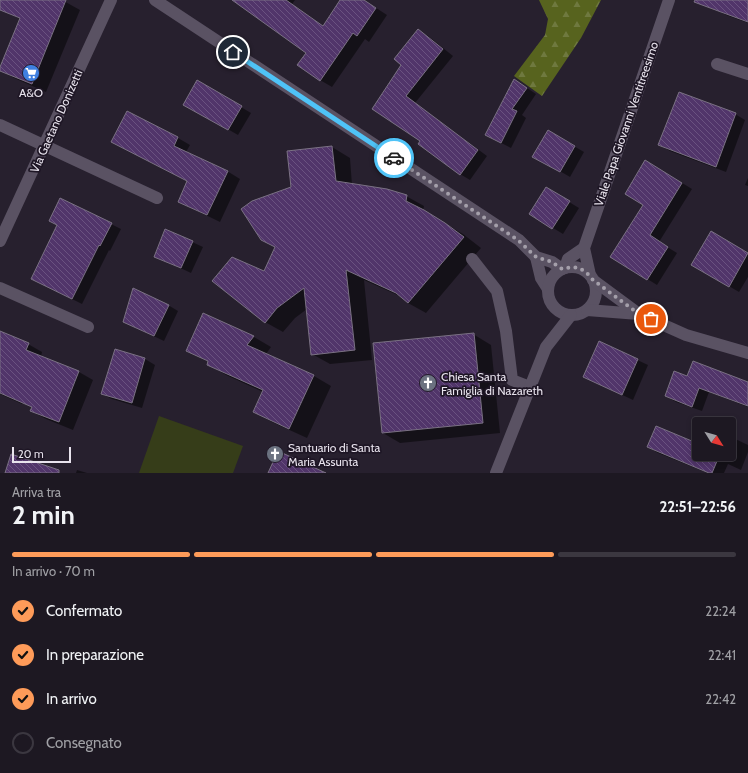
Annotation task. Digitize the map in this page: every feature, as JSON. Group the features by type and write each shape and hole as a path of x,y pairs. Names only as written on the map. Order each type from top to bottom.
{"street":[{"name":"Via Gaetano Donizetti","path":"0,241 111,0"},
{"path":"154,0 518,240 536,257 552,262 563,269"},
{"name":"Viale Papa Giovanni Ventitreesimo","path":"584,248 669,0"},
{"path":"717,64 748,74"},
{"path":"0,125 157,198"},
{"path":"563,269 568,259 584,248 591,278 596,291 595,299 587,310 577,315 559,312 554,308 548,296 548,289 553,276 563,269 572,267 579,268 591,278 639,314 686,335 748,353"},
{"path":"536,257 541,278 548,289"},
{"path":"472,259 497,291 506,331 512,380 530,387"},
{"path":"0,288 88,327"},
{"path":"587,310 639,314"},
{"path":"496,473 546,347 571,315"}],"green space":[{"path":"539,0 601,0 581,38 542,96 514,76 545,35 548,19"},
{"path":"159,416 243,446 233,473 139,473"}],"building":[{"path":"0,0 66,0 32,84 0,71 0,67 20,18 0,10"},
{"path":"232,0 286,0 323,26 340,0 364,0 376,8 357,36 353,33 320,81 297,65 306,53"},
{"path":"695,0 748,0 748,22 694,2"},
{"path":"418,29 443,49 406,96 478,150 460,175 418,144 420,141 372,109 401,65 394,59"},
{"path":"514,79 527,88 512,109 517,111 501,143 485,135"},
{"path":"197,80 242,106 228,130 183,105"},
{"path":"679,92 736,113 716,167 658,145"},
{"path":"127,111 178,137 174,146 228,171 207,215 178,202 187,181 111,142"},
{"path":"548,130 575,146 560,172 532,157"},
{"path":"332,146 336,181 387,189 407,195 406,201 445,223 464,237 408,303 396,293 346,270 355,350 311,355 304,288 277,308 265,323 212,281 232,257 264,271 275,247 261,240 241,209 252,201 291,187 287,151"},
{"path":"645,160 682,183 650,235 668,247 647,280 610,257 643,205 625,194"},
{"path":"546,187 570,201 552,229 529,214"},
{"path":"60,198 112,223 100,246 99,245 72,299 31,279 57,225 49,221"},
{"path":"165,229 193,241 181,268 154,257"},
{"path":"711,231 748,253 729,287 691,265"},
{"path":"133,288 169,305 154,336 123,322"},
{"path":"203,313 254,336 247,345 314,375 289,429 253,412 263,390 207,365 208,361 186,351"},
{"path":"0,331 29,343 26,350 79,371 59,422 30,411 32,407 0,393"},
{"name":"Chiesa Santa Famiglia di Nazareth","path":"474,333 483,423 382,433 373,343"},
{"path":"599,341 638,359 622,395 583,377"},
{"path":"115,349 145,358 132,403 101,394"},
{"path":"693,361 748,382 748,406 699,388 692,407 665,396 674,371 687,376"},
{"path":"656,426 692,441 692,461 717,461 712,473 709,473 647,447"},
{"name":"Santuario di Santa Maria Assunta","path":"278,451 326,473 268,473"},
{"path":"11,454 59,470 59,473 5,473"}],"way so far":[{"path":"394,158 518,240 536,257 552,262 562,269 572,267 579,268 639,314 651,319"}],"place":[{"name":"A&O","path":"31,73"},
{"name":"Chiesa Santa Famiglia di Nazareth","path":"428,383"},
{"name":"Santuario di Santa Maria Assunta","path":"275,454"}],"route":[{"path":"233,52 394,158"}]}
